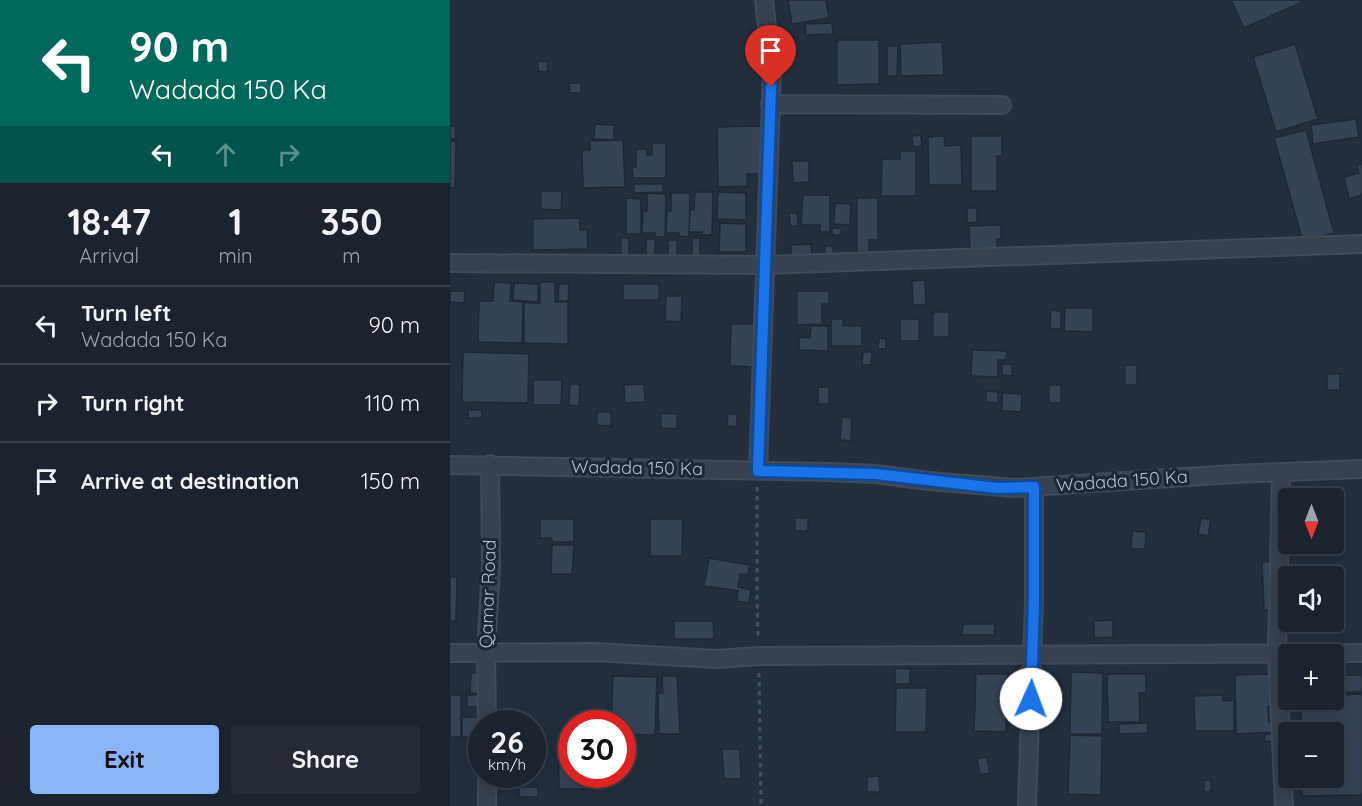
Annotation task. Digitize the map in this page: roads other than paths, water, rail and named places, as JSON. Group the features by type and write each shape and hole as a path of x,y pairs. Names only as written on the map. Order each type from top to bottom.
{"street":[{"path":"758,471 772,71 764,0"},
{"path":"770,104 1002,105"},
{"path":"450,263 764,265 1362,244"},
{"name":"Wadada 150 Ka","path":"450,465 490,464 876,474 997,488 1362,469"},
{"name":"Qamar Road","path":"487,710 486,653 491,567 490,464"},
{"path":"1281,472 1277,653 1284,806"},
{"path":"1027,806 1034,487"},
{"path":"450,653 595,652 717,658 1362,652"},
{"path":"487,788 487,806"}]}
